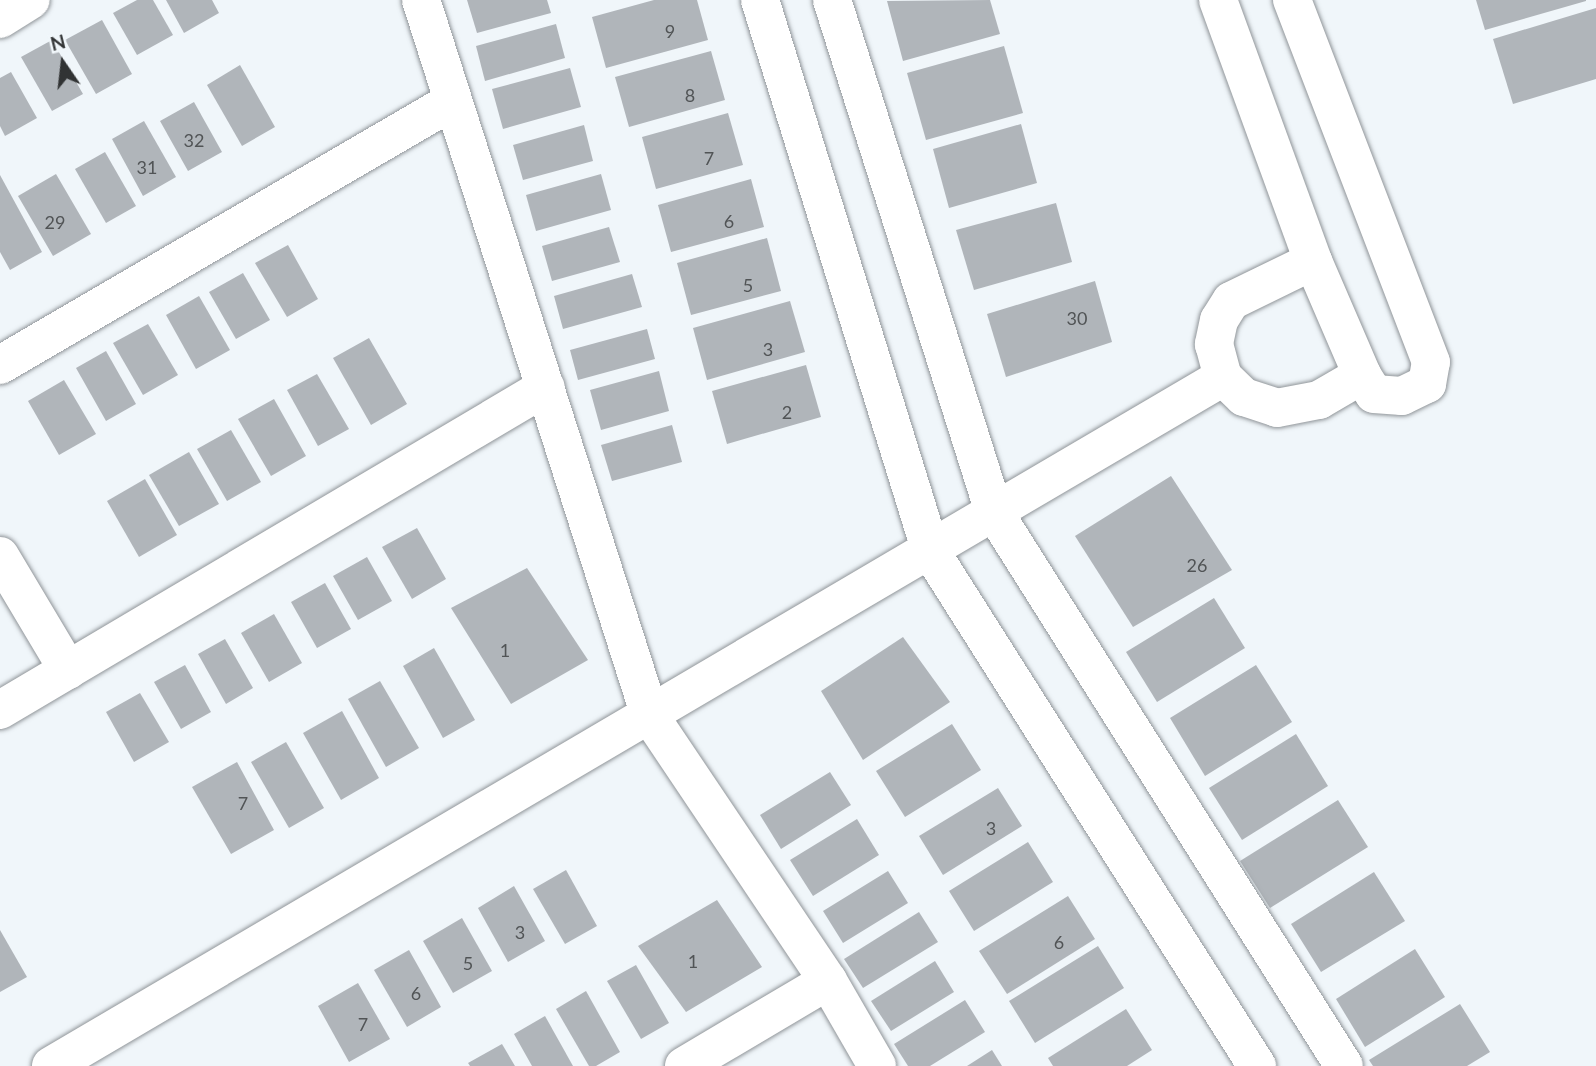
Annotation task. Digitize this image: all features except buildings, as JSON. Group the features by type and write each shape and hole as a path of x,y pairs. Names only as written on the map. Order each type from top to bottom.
{"street":[{"path":"0,19 31,0"},
{"path":"421,0 451,102 546,387 650,716 828,981 877,1066"},
{"path":"760,0 931,552 1257,1066"},
{"path":"832,0 994,512 1344,1066"},
{"path":"1219,0 1313,261 1362,375 1374,394 1402,396 1427,384 1431,362 1292,0"},
{"path":"0,365 451,102"},
{"path":"1313,261 1231,301 1219,320 1213,344 1223,377 1244,397 1277,408 1319,400 1362,375"},
{"path":"51,1066 931,552 1223,377"},
{"path":"0,710 546,387"},
{"path":"0,556 68,670"},
{"path":"684,1066 828,981"}]}
